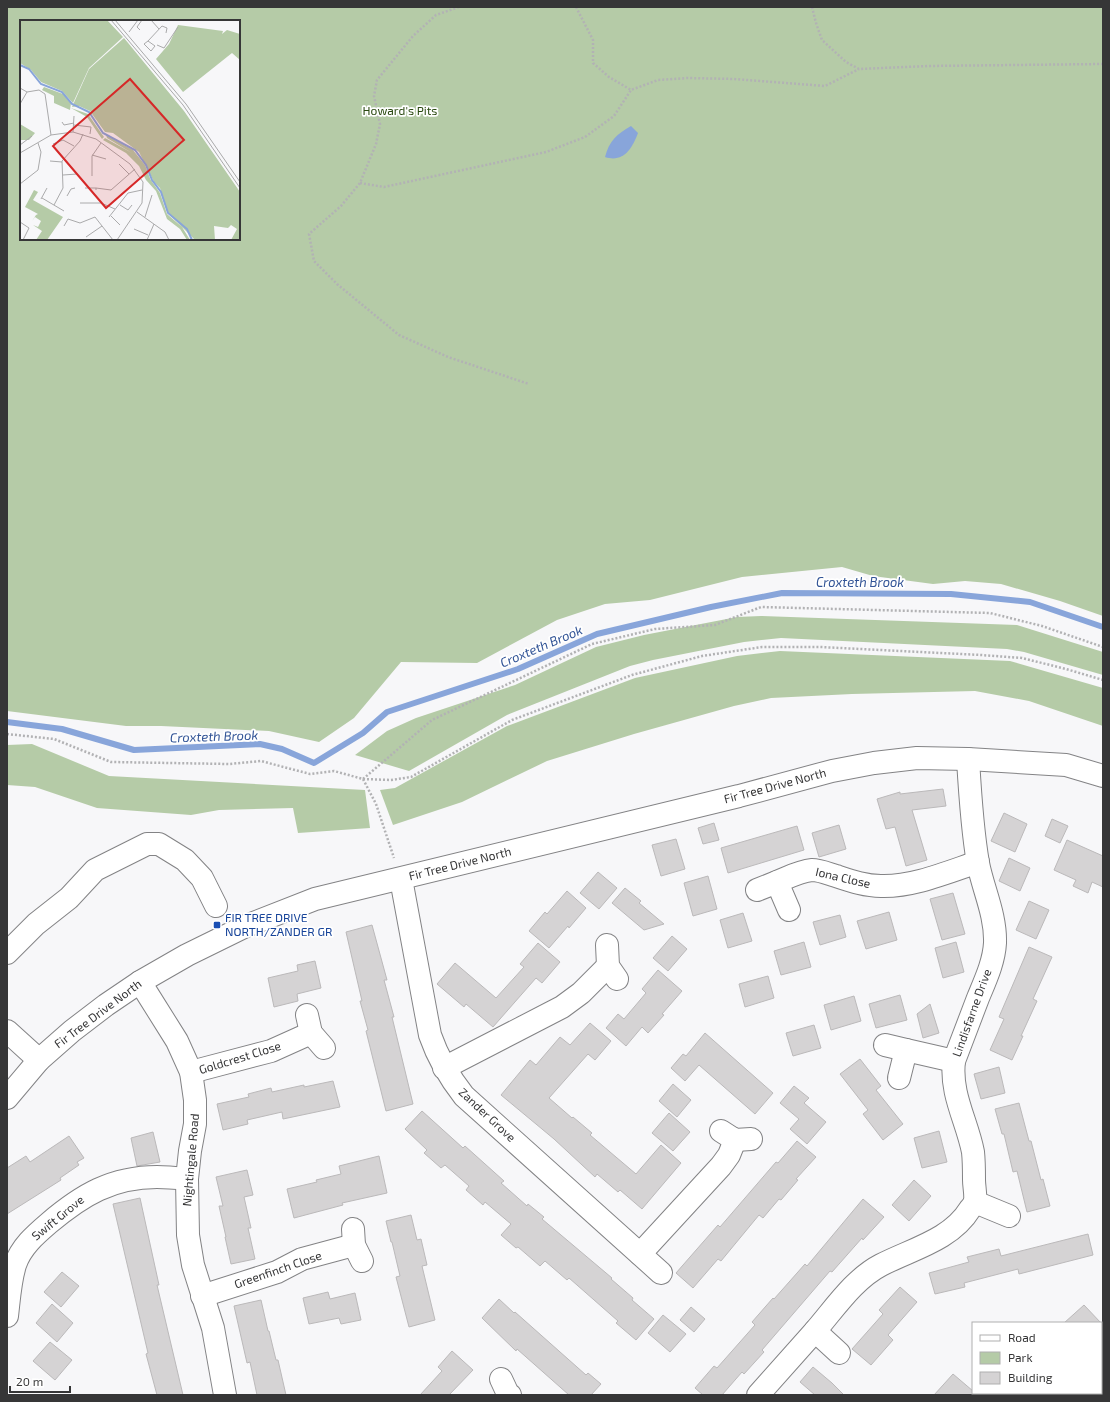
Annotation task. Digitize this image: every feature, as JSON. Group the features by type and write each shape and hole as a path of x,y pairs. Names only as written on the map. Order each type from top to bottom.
{"street":[{"name":"Fir Tree Drive North","path":"7,1098 39,1060 72,1031 106,1005 140,982 187,955 246,926 279,912 315,900 739,796 832,771 874,763 917,758 968,759 1066,765 1103,776"},
{"name":"Lindisfarne Drive","path":"968,759 971,807 978,862 984,889 994,921 995,945 989,972 954,1061 953,1073 954,1086 973,1153 975,1202"},
{"path":"7,953 36,924 77,890 87,877 95,870 146,844 159,844 185,860 202,878 216,906"},
{"name":"Iona Close","path":"757,890 797,873 814,870 863,885 895,886 912,883 978,862"},
{"name":"Zander Grove","path":"401,879 430,1035 436,1053 452,1082 464,1096 661,1273"},
{"path":"777,882 789,910"},
{"path":"444,1068 562,1007 613,973 608,945"},
{"name":"Nightingale Road","path":"140,982 177,1041 191,1072 195,1100 195,1124 187,1179 188,1235 193,1265 213,1328 225,1395"},
{"path":"7,1031 39,1060"},
{"name":"Goldcrest Close","path":"191,1072 271,1051 314,1032"},
{"path":"885,1045 954,1061"},
{"path":"899,1078 906,1050"},
{"path":"640,1254 721,1166 736,1137"},
{"name":"Swift Grove","path":"7,1316 15,1265 22,1250 34,1236 84,1195 121,1181 140,1177 187,1179"},
{"path":"758,1395 855,1285 867,1274 880,1265 925,1245 941,1236 955,1226 967,1214 975,1202 1009,1216"},
{"name":"Greenfinch Close","path":"202,1296 277,1272 302,1259 357,1245"},
{"path":"815,1331 839,1353"}],"path":[{"path":"458,7 436,15 413,36 377,80 374,96 380,124 376,144 360,183 341,206 309,234 314,261 337,284 399,335 448,357 529,384"},
{"path":"576,7 593,40 592,63 609,77 631,90"},
{"path":"812,7 822,40 846,62 859,69"},
{"path":"360,183 384,187 546,152 585,137 614,116 631,90 658,80 688,78 734,79 825,86 859,69 928,66 1103,64"},
{"path":"363,779 432,720 592,644 655,629 715,625 761,607 990,613 1042,626 1103,646"},
{"path":"7,734 54,739 110,762 230,764 261,760 310,774 334,771 363,779 391,780 411,777 512,720 632,674 702,656 762,647 820,647 1022,658 1103,680"},
{"path":"363,779 376,804 401,879"}],"green space":[{"name":"Howard's Pits","path":"7,7 1103,7 1103,616 1060,601 1001,584 965,581 933,584 873,576 842,567 742,577 650,600 605,604 557,620 477,663 401,662 354,718 319,742 269,731 161,726 126,726 7,711"},
{"path":"761,616 1017,625 1103,652 1103,675 1024,652 1007,649 781,638 744,642 630,666 507,715 409,771 355,755 387,731 416,718 515,685 596,647 644,635 737,617"},
{"path":"780,651 1010,661 1103,688 1103,726 1029,701 975,691 852,694 771,698 734,706 634,734 547,761 462,802 393,825 380,790 395,788 507,726 635,678 737,656"},
{"path":"32,744 109,776 365,790 370,828 298,833 293,808 219,810 191,815 97,808 35,787 7,785 7,745"}],"water":[{"path":"631,126 638,133 630,149 622,156 617,158 605,157 614,138"}],"building":[{"path":"943,789 946,806 912,810 927,860 906,866 895,827 886,829 877,799 900,792 900,794"},
{"path":"1004,813 1027,824 1015,852 991,841"},
{"path":"1052,819 1068,826 1060,843 1045,836"},
{"path":"714,823 719,840 703,844 698,828"},
{"path":"839,825 846,849 819,857 812,833"},
{"path":"797,826 804,850 728,873 721,848"},
{"path":"676,839 685,869 661,876 652,845"},
{"path":"1067,840 1103,856 1103,887 1092,882 1088,893 1073,886 1076,880 1054,870"},
{"path":"1009,858 1030,868 1020,891 999,881"},
{"path":"598,872 617,888 599,909 580,893"},
{"path":"708,876 717,909 693,916 684,883"},
{"path":"625,888 641,901 639,903 664,924 644,930 612,903"},
{"path":"567,891 586,908 549,948 529,931 545,912 547,914"},
{"path":"953,893 965,934 942,940 930,899"},
{"path":"1029,901 1049,910 1036,939 1016,930"},
{"path":"889,912 897,940 866,949 857,921"},
{"path":"743,913 752,941 728,948 720,920"},
{"path":"840,915 846,937 820,945 813,922"},
{"path":"372,925 387,980 384,980 394,1017 392,1017 413,1104 386,1111 366,1031 368,1030 360,1001 362,1001 346,932"},
{"path":"672,936 687,949 668,971 653,958"},
{"path":"804,942 811,967 781,975 774,951"},
{"path":"956,942 964,972 943,978 935,948"},
{"path":"538,943 560,962 542,983 536,978 493,1027 466,1004 464,1007 437,984 455,963 496,998 524,967 520,964"},
{"path":"1029,947 1052,957 1033,999 1037,1001 1012,1060 990,1050 1004,1019 999,1017"},
{"path":"315,961 321,988 297,994 298,1001 274,1007 268,978 298,971 297,965"},
{"path":"658,970 682,991 648,1033 642,1027 626,1046 606,1028 618,1014 624,1019 646,993 642,989"},
{"path":"768,976 774,998 745,1007 739,984"},
{"path":"900,995 907,1020 876,1028 869,1004"},
{"path":"854,996 861,1021 831,1030 824,1005"},
{"path":"930,1004 939,1033 923,1038 917,1014"},
{"path":"590,1023 611,1041 595,1060 588,1054 549,1098 592,1133 590,1135 636,1174 661,1145 681,1163 642,1209 620,1190 618,1192 597,1174 595,1177 554,1139 501,1095 530,1060 536,1065 560,1037 570,1045"},
{"path":"814,1025 821,1048 793,1056 786,1033"},
{"path":"705,1033 773,1093 755,1114 699,1065 685,1081 671,1068 683,1054 686,1056"},
{"path":"860,1059 881,1086 876,1090 903,1124 883,1140 863,1114 868,1110 840,1074"},
{"path":"999,1067 1005,1093 981,1099 974,1074"},
{"path":"333,1081 340,1107 283,1119 282,1112 247,1120 248,1124 223,1130 217,1104 249,1097 248,1094 271,1088 272,1092 304,1085 304,1087"},
{"path":"673,1084 691,1100 677,1117 659,1101"},
{"path":"794,1086 809,1098 804,1103 826,1122 807,1144 790,1129 799,1119 780,1103"},
{"path":"1019,1103 1029,1141 1031,1141 1041,1180 1043,1179 1050,1206 1027,1212 1017,1171 1013,1172 1004,1134 1002,1134 995,1109"},
{"path":"422,1111 463,1148 465,1146 504,1181 501,1183 527,1206 528,1204 544,1217 542,1219 612,1278 611,1279 633,1298 632,1300 654,1319 636,1340 616,1323 618,1321 569,1278 567,1280 545,1261 540,1266 501,1235 511,1224 485,1202 483,1205 466,1190 469,1186 445,1165 441,1168 424,1153 427,1150 405,1129"},
{"path":"669,1113 690,1132 673,1151 652,1133"},
{"path":"939,1131 947,1162 922,1168 914,1138"},
{"path":"153,1132 160,1162 137,1166 131,1138"},
{"path":"69,1136 84,1158 77,1162 79,1165 60,1178 61,1180 7,1214 7,1168 26,1156 30,1162"},
{"path":"797,1141 816,1157 796,1179 798,1180 781,1200 779,1199 763,1218 759,1215 721,1261 718,1259 693,1288 676,1273 718,1225 720,1227 776,1162 778,1163"},
{"path":"379,1156 387,1193 342,1203 343,1205 294,1218 287,1189 317,1182 316,1180 341,1174 339,1166"},
{"path":"247,1170 253,1195 244,1197 251,1228 248,1228 255,1259 231,1264 219,1206 223,1206 216,1177"},
{"path":"914,1180 931,1196 909,1221 892,1205"},
{"path":"140,1198 159,1285 157,1285 183,1395 157,1395 146,1354 148,1353 113,1204"},
{"path":"863,1199 884,1217 863,1240 862,1238 832,1272 830,1271 762,1350 764,1352 744,1374 742,1372 722,1395 703,1395 695,1388 714,1366 717,1368 755,1325 752,1322 805,1264 807,1266"},
{"path":"411,1215 417,1240 421,1239 427,1265 422,1266 435,1320 409,1327 396,1277 400,1276 386,1221"},
{"path":"1088,1234 1093,1255 1019,1274 1018,1269 964,1283 965,1287 935,1294 929,1273 969,1262 967,1257 999,1249 1001,1256"},
{"path":"62,1272 79,1286 61,1307 44,1292"},
{"path":"900,1287 917,1302 888,1335 893,1340 871,1365 852,1349 883,1314 879,1310"},
{"path":"328,1292 330,1299 355,1293 361,1320 341,1324 339,1318 309,1324 303,1298"},
{"path":"499,1299 586,1375 588,1373 601,1384 591,1395 569,1395 517,1349 516,1351 482,1318"},
{"path":"261,1300 286,1395 257,1395 250,1362 247,1363 234,1306"},
{"path":"52,1304 73,1323 57,1342 36,1323"},
{"path":"1084,1305 1100,1322 1065,1322"},
{"path":"691,1307 705,1319 694,1332 680,1320"},
{"path":"663,1315 686,1334 670,1352 648,1333"},
{"path":"50,1342 72,1360 55,1380 33,1361"},
{"path":"452,1351 473,1370 449,1395 420,1395 442,1371 438,1367"},
{"path":"813,1367 844,1395 815,1395 800,1382"},
{"path":"953,1374 972,1390 972,1394 977,1395 934,1395"}],"waterway":[{"name":"Croxteth Brook","path":"7,722 62,729 134,750 260,744 282,749 314,763 363,733 387,712 518,669 597,634 711,607 782,593 951,594 1030,602 1103,627"}],"place":[{"name":"FIR TREE DRIVE NORTH/ZANDER GR","path":"217,925"}]}
